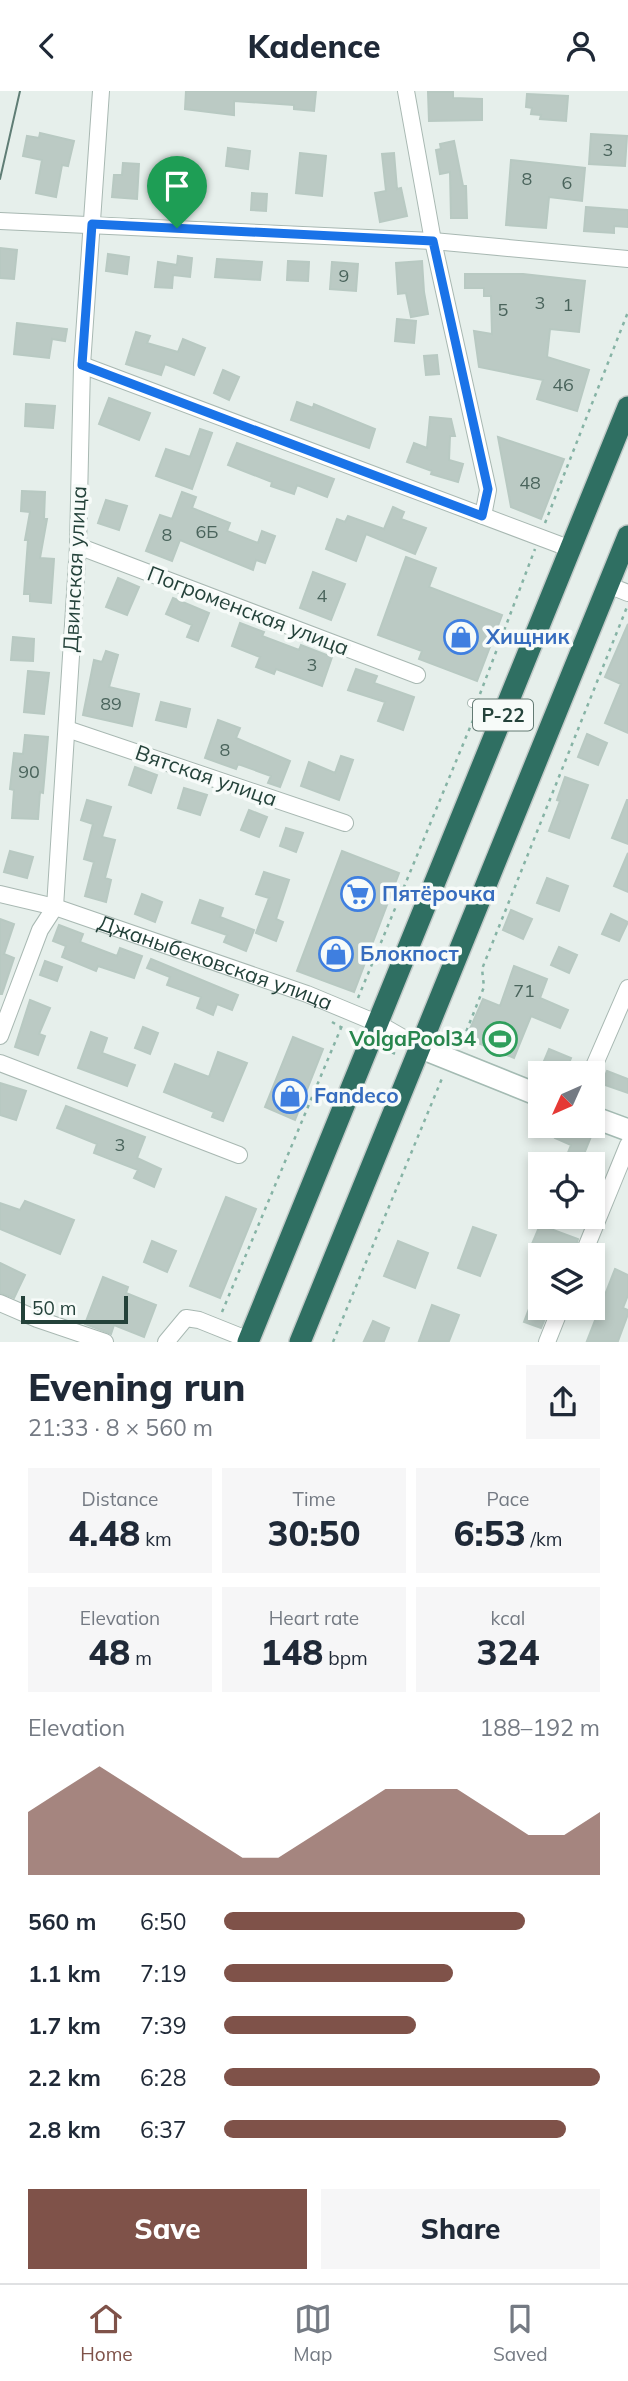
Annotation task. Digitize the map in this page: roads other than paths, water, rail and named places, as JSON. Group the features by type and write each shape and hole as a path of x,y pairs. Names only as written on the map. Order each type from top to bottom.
{"highway":[{"name":"Р-22","path":"248,1341 628,407"},
{"name":"Р-22","path":"300,1342 419,1047 618,589 628,535"}],"main road":[{"name":"Джаныбековская улица","path":"419,1047 447,1068 528,1092"},
{"path":"606,1122 628,1130"}],"street":[{"name":"Двинская улица","path":"0,1036 40,930 55,907 78,546 82,365 101,91"},
{"path":"406,91 433,241 488,489 482,516"},
{"path":"0,221 433,241 628,259"},
{"path":"82,365 571,549"},
{"name":"Погроменская улица","path":"78,546 417,675"},
{"name":"Вятская улица","path":"67,729 345,823"},
{"name":"Джаныбековская улица","path":"0,894 55,907 337,1007 379,1024 419,1047"},
{"path":"596,1061 628,989"},
{"path":"0,1063 239,1155"},
{"path":"588,1243 628,1145"},
{"path":"0,1303 37,1319 105,1342"},
{"path":"166,1342 186,1318 199,1320 248,1341"},
{"path":"547,1342 556,1320"}],"lane":[{"path":"476,704 506,708"}],"tram line":[{"path":"0,179 20,91"}],"place":[{"name":"Хищник","path":"461,637"},
{"name":"Пятёрочка","path":"358,894"},
{"name":"Блокпост","path":"336,954"},
{"name":"VolgaPool34","path":"500,1039"},
{"name":"Fandeco","path":"290,1096"}]}
